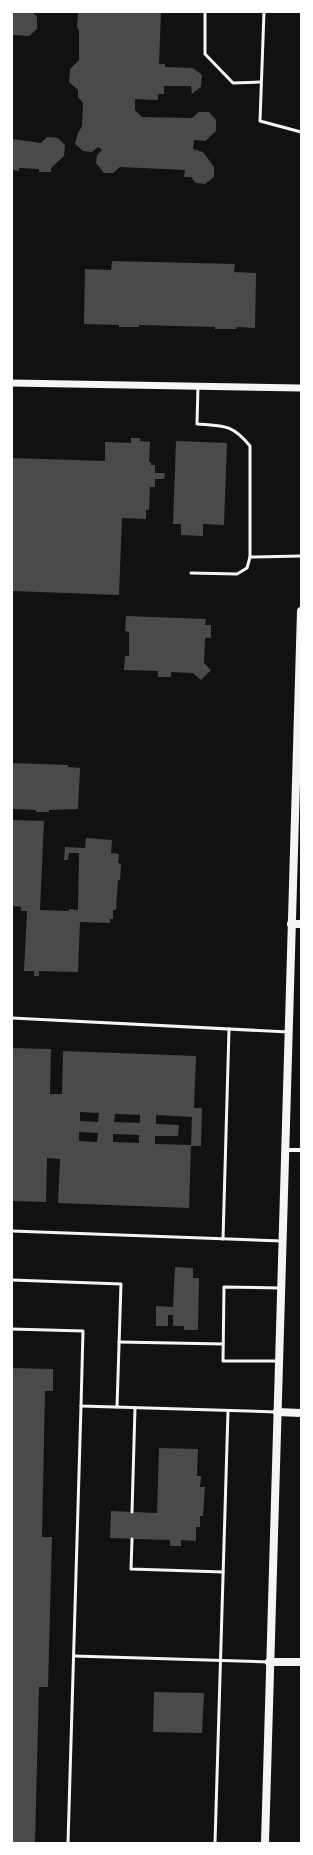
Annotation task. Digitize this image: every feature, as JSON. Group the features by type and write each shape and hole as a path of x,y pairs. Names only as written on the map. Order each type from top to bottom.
{"main road":[{"path":"265,1843 269,1662 301,612"},
{"path":"291,924 301,924"},
{"path":"277,1412 301,1413"},
{"path":"269,1662 301,1662"}],"street":[{"path":"12,383 198,385 301,388"},
{"path":"284,1150 301,1150"}],"lane":[{"path":"205,12 205,54 233,83 261,82"},
{"path":"264,12 260,121 301,132"},
{"path":"191,573 238,574 247,568 250,557 250,446 240,434 225,426 197,424 198,385"},
{"path":"250,557 301,556"},
{"path":"12,1018 288,1032"},
{"path":"223,1239 229,1029"},
{"path":"12,1231 282,1241"},
{"path":"12,1280 121,1284 117,1407"},
{"path":"278,1361 223,1361 224,1287 280,1288"},
{"path":"12,1329 83,1331 68,1843"},
{"path":"119,1342 223,1344"},
{"path":"81,1406 277,1412"},
{"path":"132,1512 135,1408"},
{"path":"215,1843 228,1411"},
{"path":"132,1539 130,1569 223,1572"},
{"path":"74,1656 269,1662"}],"building":[{"path":"12,12 32,12 37,17 37,29 29,36 12,35"},
{"path":"78,12 161,12 159,64 165,64 165,67 193,68 202,75 201,87 192,94 191,86 164,86 164,94 158,94 158,100 135,99 135,110 142,117 192,118 199,112 209,112 216,120 216,131 205,141 194,140 193,149 203,152 214,167 214,177 205,184 196,183 191,177 184,177 185,170 120,167 113,173 104,173 96,163 97,155 102,150 98,147 92,152 83,151 75,144 82,126 83,103 78,97 78,90 69,82 70,69 79,60 79,31 77,27"},
{"path":"47,137 58,138 65,145 64,156 51,168 51,172 39,172 39,169 19,168 19,171 12,170 12,139 41,143"},
{"path":"112,261 235,264 234,272 256,273 255,328 237,327 236,329 215,329 215,327 139,325 139,327 119,327 119,325 84,324 85,269 111,270"},
{"path":"131,438 140,438 140,441 150,442 149,462 151,462 151,465 155,465 155,473 165,473 164,479 155,479 155,487 150,487 149,510 146,510 146,519 122,518 119,595 12,591 12,458 105,461 105,442 131,443"},
{"path":"176,441 227,443 224,525 203,524 203,536 181,535 181,524 173,524"},
{"path":"126,616 206,619 205,625 211,625 211,638 205,638 204,663 211,670 201,680 193,673 171,672 171,677 158,677 158,671 124,670 125,656 129,656 129,632 125,631"},
{"path":"12,763 68,765 68,767 80,768 78,809 36,812 36,810 12,809"},
{"path":"12,820 44,821 40,910 78,910 79,853 69,853 68,860 64,860 65,847 85,848 86,838 112,840 111,853 119,854 118,863 121,864 120,880 118,880 116,910 113,910 113,919 110,919 110,923 80,922 78,972 39,971 39,976 34,976 34,971 24,971 27,911 21,911 21,907 12,906"},
{"path":"12,1048 51,1049 50,1094 62,1094 63,1051 196,1056 194,1108 202,1108 201,1146 191,1146 189,1208 58,1203 60,1159 47,1158 46,1202 12,1201","holes":["80,1112 99,1113 98,1122 80,1121","115,1114 140,1115 140,1123 114,1122","156,1115 192,1117 191,1145 155,1144 155,1136 178,1136 179,1125 156,1124","79,1132 98,1133 97,1142 79,1141","113,1134 139,1135 139,1143 113,1142"]},
{"path":"175,1267 193,1268 193,1278 199,1278 198,1330 184,1330 184,1326 173,1326 173,1315 168,1315 168,1326 156,1326 156,1306 173,1307"},
{"path":"12,1368 53,1369 53,1391 45,1391 42,1537 52,1537 48,1687 39,1687 35,1843 12,1843"},
{"path":"159,1448 198,1449 197,1476 201,1476 200,1487 205,1487 203,1516 200,1516 200,1527 196,1527 196,1541 181,1540 181,1546 170,1546 170,1540 110,1538 111,1511 157,1513"},
{"path":"154,1692 204,1693 202,1733 153,1732"}]}
